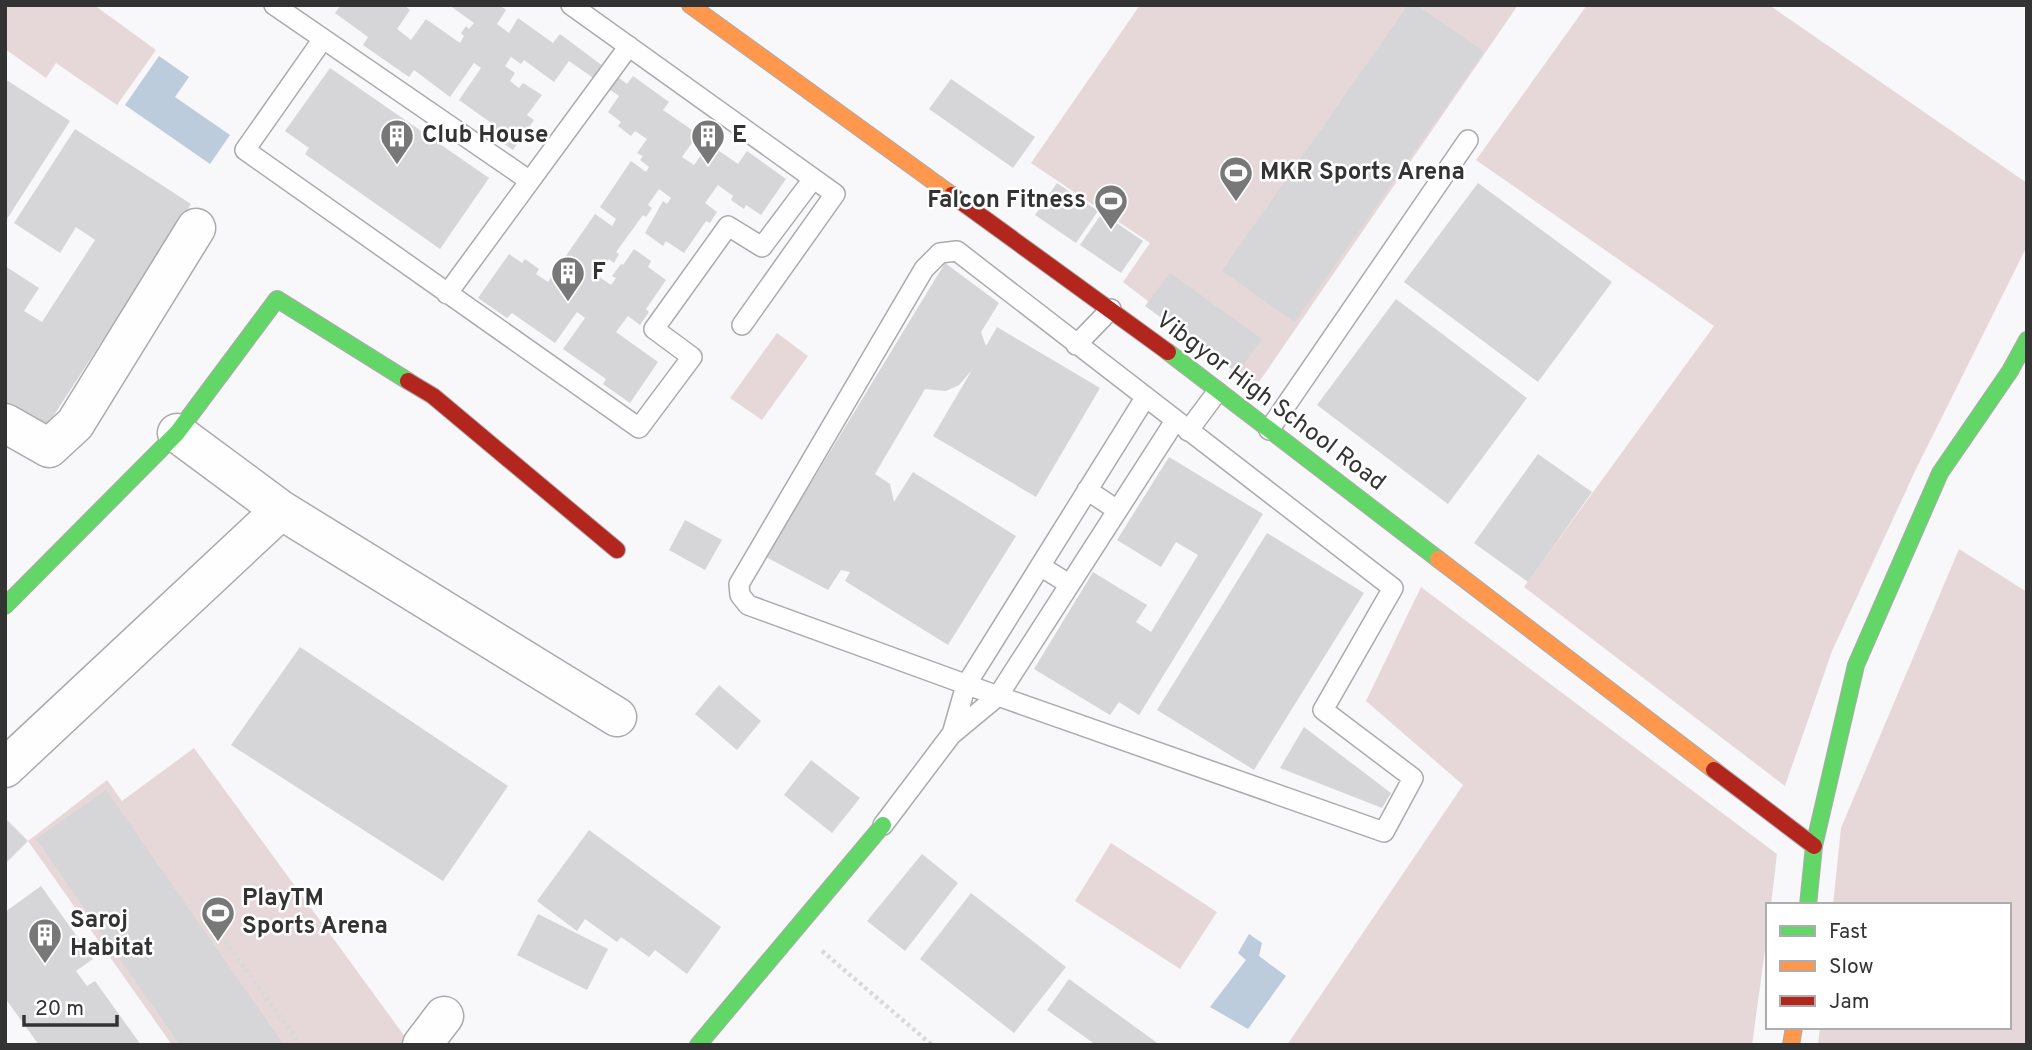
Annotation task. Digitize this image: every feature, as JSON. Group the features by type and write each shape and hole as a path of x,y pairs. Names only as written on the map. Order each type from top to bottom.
{"street":[{"name":"Vibgyor High School Road","path":"691,5 1111,309 1814,846"},
{"path":"5,424 49,449 75,424 196,228"},
{"path":"5,606 177,433 277,299 433,396 617,550"},
{"path":"1808,903 1814,846 1856,665 1940,473 2010,371 2027,340"},
{"path":"177,433 281,510 617,717"},
{"path":"5,768 281,510"},
{"path":"698,1045 883,825"}],"lane":[{"path":"274,5 530,181"},
{"path":"571,5 835,194 742,325"},
{"path":"323,39 245,150 639,428 692,358 654,329 728,226 762,247 813,178"},
{"path":"447,294 628,46"},
{"path":"1269,430 1468,140"},
{"path":"957,251 1076,345 1393,588 1323,710 1413,778 1384,832 748,605 740,595 739,584 924,269 940,253 957,251"},
{"path":"1076,345 1111,309"},
{"path":"883,825 951,735 998,696 1117,510 1182,426 1217,392"},
{"path":"951,735 966,685 1145,398"},
{"path":"1087,490 1117,510"},
{"path":"1040,566 1069,584"}],"path":[{"path":"795,928 932,1045"},
{"path":"210,939 219,933 301,1045"}],"shaded area":[{"path":"5,5 94,5 156,50 117,105 56,63 46,78 5,49"},
{"name":"MKR Sports Arena","path":"1140,5 1518,5 1257,385 1123,282 1150,243 1031,163"},
{"path":"1587,5 1769,5 2027,183 2027,246 1916,469 1832,651 1785,786 1524,587 1714,326 1476,160"},
{"path":"777,333 808,356 762,420 730,398"},
{"path":"1959,549 2027,592 2027,1045 1818,1045 1820,1029 2011,1029 2011,903 1833,903 1841,828"},
{"path":"1421,587 1777,854 1771,903 1766,903 1766,943 1752,1045 1287,1045 1463,785 1366,701"},
{"name":"PlayTM Sports Arena","path":"194,748 411,1045 172,1045 28,841 107,780 122,801"},
{"path":"1111,843 1217,912 1180,969 1075,901"}],"water":[{"path":"159,56 189,77 175,97 230,135 210,164 125,105"},
{"path":"1249,934 1262,943 1259,956 1286,976 1248,1029 1210,1007 1246,960 1238,953"}],"building":[{"path":"341,5 404,5 410,10 397,29 411,40 426,19 460,43 464,36 461,33 466,26 469,29 474,23 449,5 499,5 506,10 497,24 509,33 518,18 553,43 560,34 627,84 633,76 669,102 663,110 698,134 682,157 694,165 709,144 738,164 747,151 786,179 761,215 746,205 744,209 731,200 733,196 718,185 705,203 717,212 710,223 706,221 684,253 666,241 663,246 645,233 663,201 667,204 671,198 659,189 648,205 652,208 646,217 643,215 616,252 619,254 614,263 609,259 598,276 611,285 616,278 612,276 634,249 651,261 648,267 666,280 646,309 649,312 640,325 628,316 616,332 658,362 630,403 603,384 606,379 563,349 585,318 577,312 555,343 512,313 507,318 478,298 509,254 522,263 525,259 539,269 536,274 548,282 557,268 562,272 565,268 574,275 578,270 563,260 595,214 612,226 616,219 600,207 631,161 646,172 649,167 640,160 643,156 637,153 647,139 635,131 631,136 618,126 621,122 608,112 619,96 569,61 554,82 524,60 521,64 511,57 505,66 515,73 510,81 519,88 523,83 542,95 527,115 534,120 513,150 488,133 494,125 459,100 481,68 474,63 450,97 414,70 409,77 363,45 368,37 335,13"},
{"path":"1408,5 1417,5 1484,52 1295,322 1222,271"},
{"name":"Club House","path":"330,68 489,178 440,249 305,154 309,148 285,131"},
{"path":"5,79 70,121 5,222"},
{"path":"951,79 1035,137 1013,168 929,109"},
{"path":"75,129 191,204 43,432 5,408 5,266 39,288 24,311 42,322 95,240 76,227 60,253 14,223"},
{"path":"1057,183 1098,211 1076,243 1035,215"},
{"path":"1478,183 1612,282 1538,382 1404,282"},
{"path":"1102,213 1143,241 1121,273 1080,245"},
{"path":"945,263 999,303 981,332 986,346 997,327 1100,388 1036,497 933,436 972,370 959,385 946,391 925,389 875,474 890,484 894,502 913,472 1016,536 948,645 845,581 850,572 841,570 828,590 766,557"},
{"path":"1170,273 1262,339 1237,373 1145,306"},
{"path":"1396,299 1527,398 1448,504 1317,405"},
{"path":"1538,454 1592,492 1528,582 1474,543"},
{"path":"1169,457 1263,514 1139,715 1119,702 1110,715 1034,669 1093,572 1147,605 1136,622 1151,632 1198,555 1176,542 1161,567 1117,540"},
{"path":"685,520 722,540 705,570 669,550"},
{"path":"1267,533 1364,593 1254,770 1157,710"},
{"path":"300,647 508,786 443,881 231,745"},
{"path":"719,685 761,721 737,750 695,714"},
{"path":"1304,727 1391,793 1382,808 1280,768"},
{"path":"811,760 860,798 832,833 784,795"},
{"path":"106,790 284,1045 180,1045 36,839"},
{"path":"5,818 28,841 5,864"},
{"path":"589,830 721,927 687,974 655,950 649,957 621,937 617,942 585,919 577,931 537,901"},
{"path":"922,854 958,883 905,951 867,921"},
{"name":"Saroj Habitat","path":"41,886 93,959 76,971 87,986 95,981 141,1045 39,1045 5,998 5,912"},
{"path":"971,893 1066,967 1014,1033 920,959"},
{"path":"538,914 608,949 587,990 517,955"},
{"path":"1069,979 1160,1045 1096,1045 1047,1010"}],"traffic: fast":[{"path":"5,606 177,433 277,299 408,381"},
{"path":"1808,903 1814,846 1856,665 1940,473 2010,371 2027,340"},
{"path":"1168,352 1438,559"},
{"path":"698,1045 883,825"}],"traffic: slow":[{"path":"690,5 952,195"},
{"path":"1438,559 1714,770"},
{"path":"1791,1045 1794,1029"}],"traffic: jam":[{"path":"952,195 1168,352"},
{"path":"408,381 433,396 617,550"},
{"path":"1714,770 1814,846"}],"place":[{"name":"Club House","path":"397,166"},
{"name":"E","path":"708,166"},
{"name":"MKR Sports Arena","path":"1236,203"},
{"name":"Falcon Fitness","path":"1111,231"},
{"name":"F","path":"568,303"},
{"name":"PlayTM Sports Arena","path":"218,943"},
{"name":"Saroj Habitat","path":"45,965"}]}
